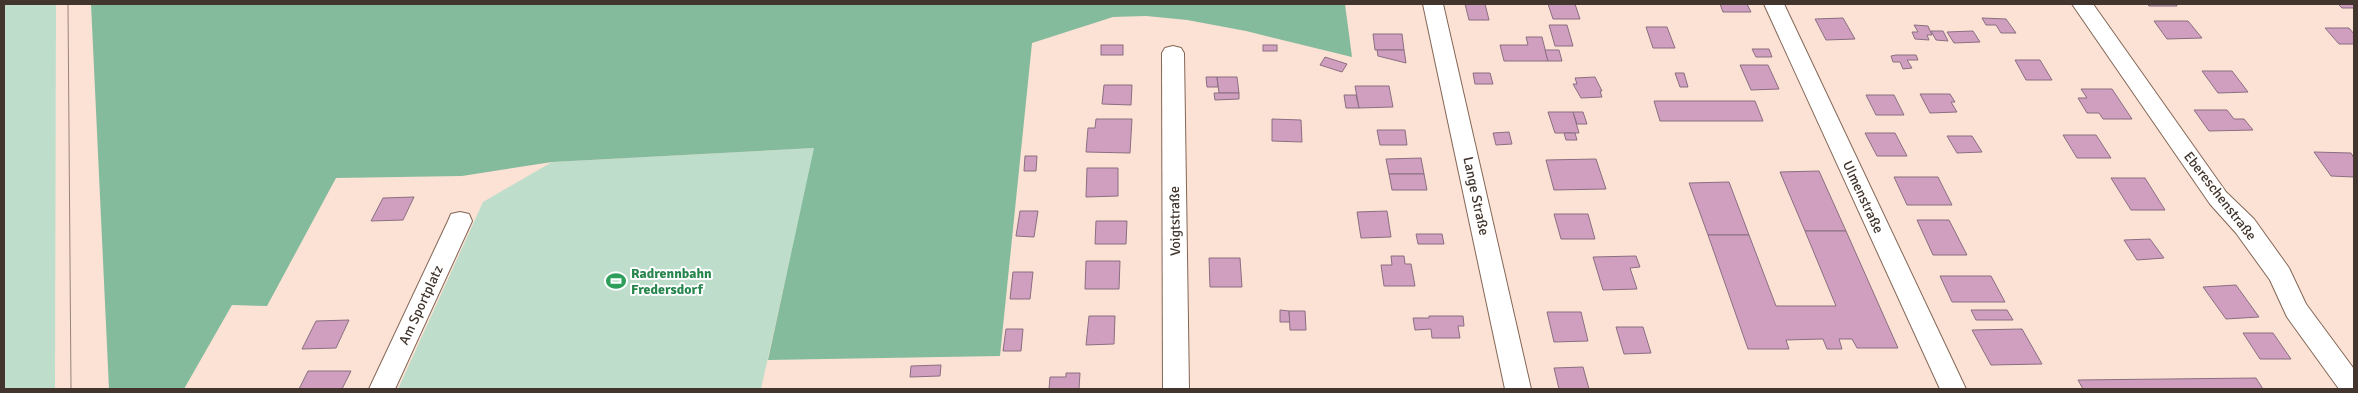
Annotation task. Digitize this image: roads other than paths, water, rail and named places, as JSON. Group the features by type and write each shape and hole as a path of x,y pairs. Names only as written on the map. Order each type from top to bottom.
{"street":[{"name":"Lange Straße","path":"1433,4 1518,389"},
{"name":"Ulmenstraße","path":"1774,4 1953,389"},
{"name":"Ebereschenstraße","path":"2082,4 2218,198 2246,226 2280,275 2296,310 2354,389"},
{"name":"Voigtstraße","path":"1173,53 1176,389"},
{"name":"Am Sportplatz","path":"382,389 460,221"}],"tram line":[{"path":"68,4 71,389"}],"place":[{"name":"Radrennbahn Fredersdorf","path":"616,281"}]}
